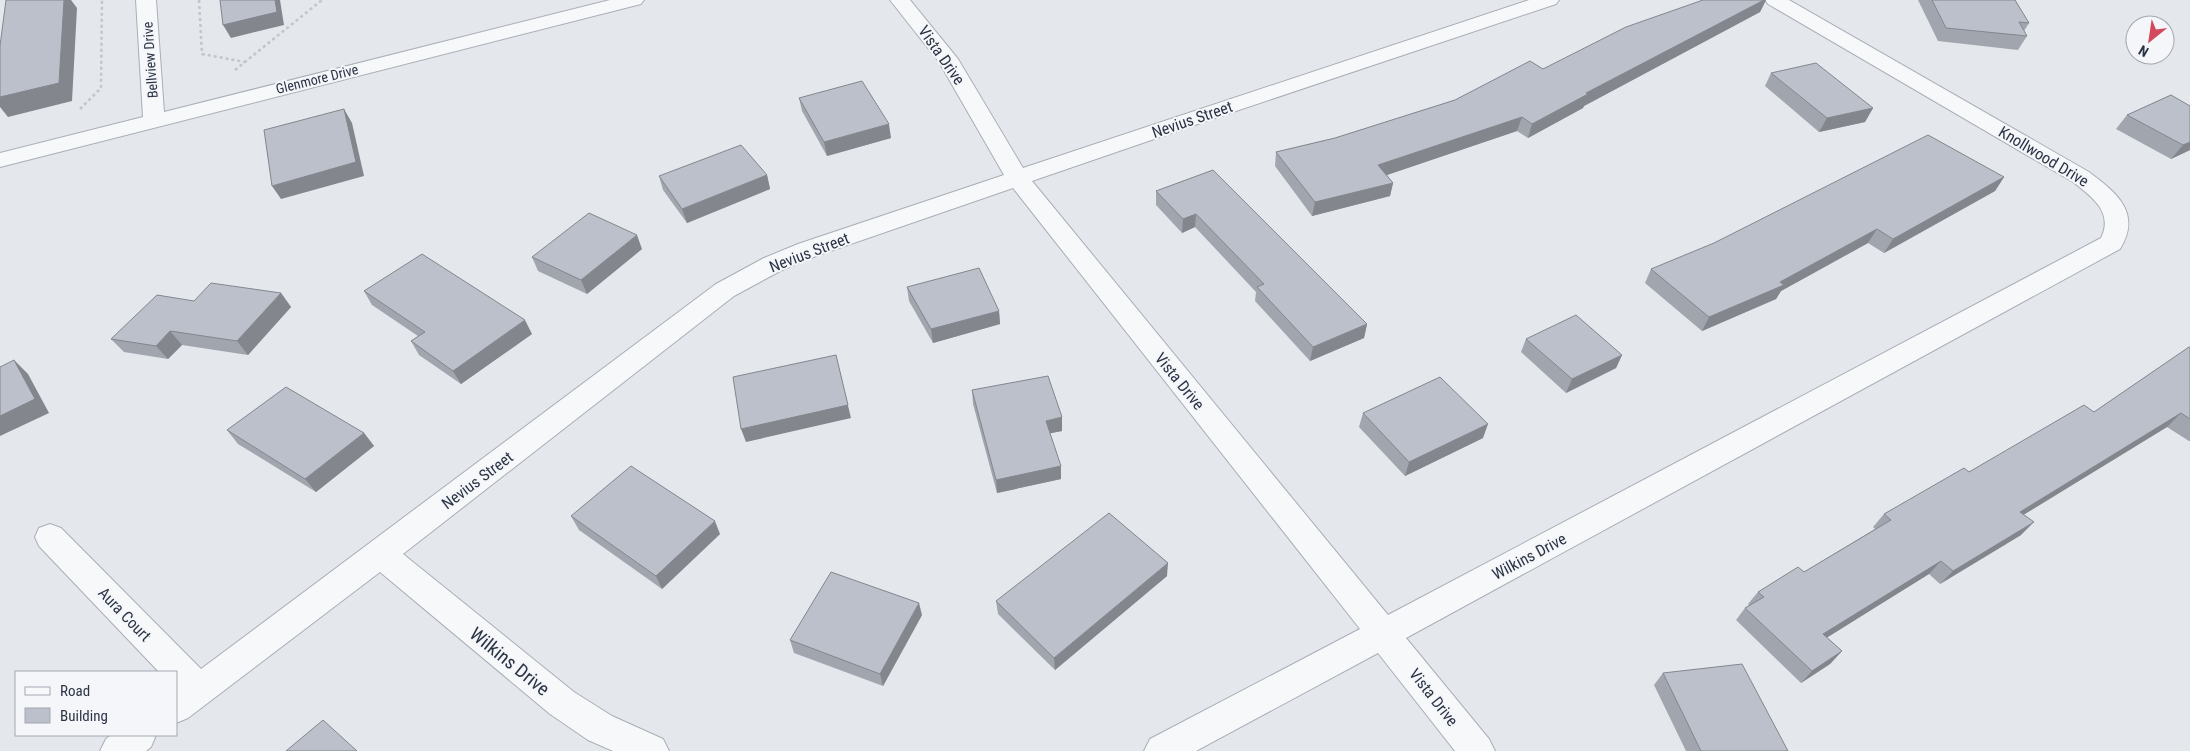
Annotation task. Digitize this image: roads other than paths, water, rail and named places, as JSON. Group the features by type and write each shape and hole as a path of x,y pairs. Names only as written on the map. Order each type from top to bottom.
{"street":[{"name":"Bellview Drive","path":"146,0 154,120"},
{"name":"Glenmore Drive","path":"0,160 634,0"},
{"name":"Vista Drive","path":"900,0 948,59 976,104 1018,179 1477,751"},
{"name":"Nevius Street","path":"188,698 725,290 773,264 807,250 1219,109 1549,0"},
{"name":"Knollwood Drive","path":"1776,0 2081,177 2105,197 2118,218 2118,231 2111,242 1896,359"},
{"name":"Wilkins Drive","path":"1162,751 1896,359"},
{"name":"Aura Court","path":"50,537 165,671"},
{"name":"Wilkins Drive","path":"380,554 562,703 600,728 651,751"},
{"name":"Aura Court","path":"178,686 188,698"},
{"path":"118,751 138,736"}]}
